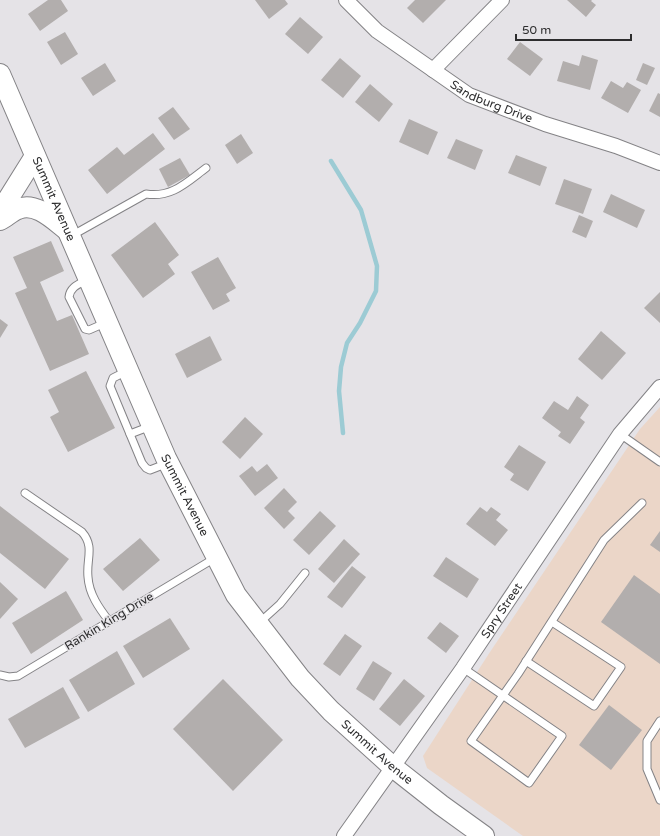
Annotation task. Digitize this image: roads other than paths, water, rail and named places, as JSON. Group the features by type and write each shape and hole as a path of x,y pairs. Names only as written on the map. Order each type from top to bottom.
{"main road":[{"name":"Summit Avenue","path":"0,74 90,278 168,462 236,595 300,678 331,711 394,768 484,836"},
{"path":"0,212 36,156"},
{"path":"0,220 19,208 28,207 43,212 69,233"}],"street":[{"name":"Sandburg Drive","path":"346,0 377,31 469,95 545,124 616,146 660,163"},
{"path":"433,70 502,0"},
{"name":"Spry Street","path":"344,836 394,768 463,668 620,434 660,387"}],"lane":[{"path":"69,233 146,194 155,196 168,194 206,168"},
{"path":"90,278 74,286 69,291 68,297 85,329 89,330 108,322"},
{"path":"129,370 113,378 110,386 130,434 146,468 150,470 168,462"},
{"path":"130,434 152,426"},
{"path":"620,434 660,462"},
{"path":"25,493 82,532 86,537 90,544 88,577 92,592 98,606 110,621"},
{"path":"463,668 503,696 562,736 529,782 471,741 503,696 552,622 604,540 642,503"},
{"name":"Rankin King Drive","path":"0,675 9,677 18,676 217,557"},
{"path":"258,623 280,604 305,573"},
{"path":"526,661 594,706 621,667 552,622"},
{"path":"660,721 646,741 647,769 660,800"}],"waterway":[{"path":"331,161 361,210 377,266 376,291 360,323 347,343 341,367 339,391 343,433"}]}
